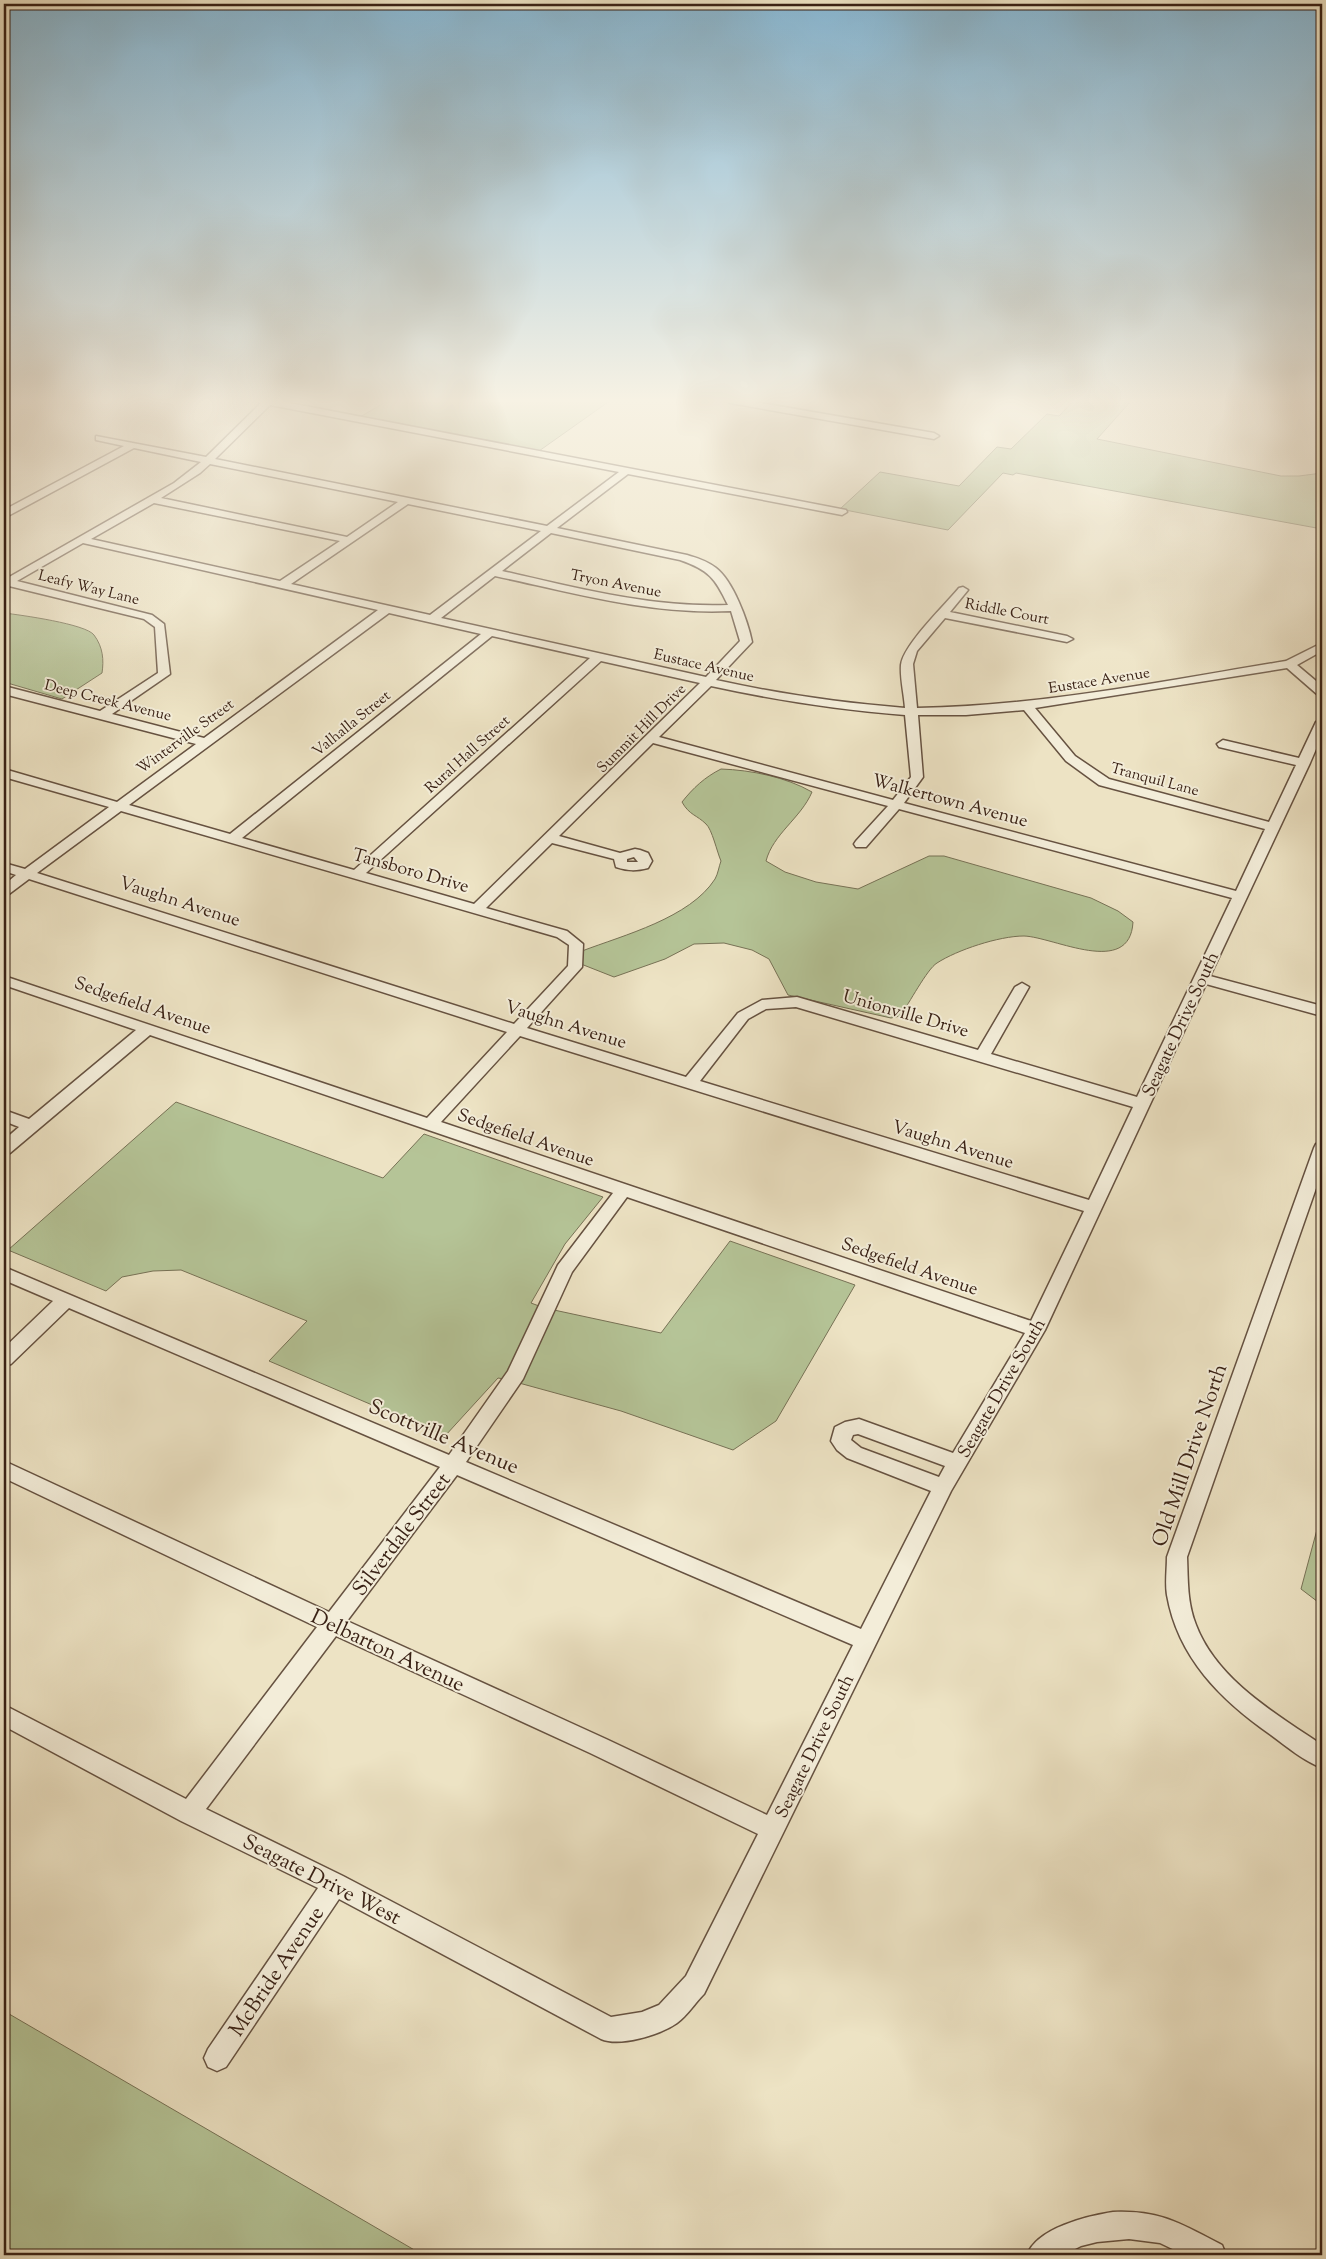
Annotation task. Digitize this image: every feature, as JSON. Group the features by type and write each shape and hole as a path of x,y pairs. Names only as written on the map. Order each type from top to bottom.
{"street":[{"path":"4,514 20,505"},
{"path":"6,583 144,505"},
{"path":"180,505 348,540"},
{"path":"282,585 399,505"},
{"name":"Summit Hill Drive","path":"428,505 683,557 701,563 716,573 735,608 746,634 746,642 708,682 477,909"},
{"path":"432,619 581,505"},
{"path":"807,505 842,512"},
{"name":"Eustace Avenue","path":"83,540 708,682 814,703 911,712 966,711 1027,706 1289,664 1306,657 1322,646"},
{"name":"Tryon Avenue","path":"493,572 649,606 678,609 735,608"},
{"name":"Leafy Way Lane","path":"6,583 148,617 160,626 164,674 103,715"},
{"path":"861,844 896,805 917,777 907,664 912,650 963,590"},
{"name":"Winterville Street","path":"4,891 387,609"},
{"name":"Riddle Court","path":"941,614 1067,639"},
{"name":"Valhalla Street","path":"232,840 490,632"},
{"name":"Rural Hall Street","path":"357,874 598,657"},
{"path":"1289,664 1322,692"},
{"name":"Deep Creek Avenue","path":"4,690 204,742"},
{"name":"Tranquil Lane","path":"1027,706 1073,763 1096,779 1129,790 1274,827"},
{"name":"Seagate Drive South","path":"643,2025 668,2014 695,1985 943,1487 1036,1330 1322,722"},
{"name":"Walkertown Avenue","path":"651,739 1239,896"},
{"path":"1222,744 1304,763"},
{"name":"Tansboro Drive","path":"4,773 562,934 576,944 575,967 429,1125"},
{"path":"550,838 620,856"},
{"name":"Vaughn Avenue","path":"4,867 689,1084 1094,1208"},
{"path":"1202,978 1322,1011"},
{"name":"Sedgefield Avenue","path":"4,980 1036,1330"},
{"path":"982,1056 1022,987"},
{"name":"Unionville Drive","path":"689,1084 743,1016 762,1005 797,1002 1142,1104"},
{"path":"4,1148 148,1028"},
{"path":"4,1115 31,1126"},
{"name":"Old Mill Drive North","path":"1322,1148 1177,1557 1175,1585 1181,1617 1188,1635 1206,1666 1241,1700 1322,1758"},
{"name":"Silverdale Street","path":"189,1813 452,1466 516,1374 564,1269 623,1191"},
{"name":"Scottville Avenue","path":"4,1273 452,1466 866,1641"},
{"path":"4,1359 66,1300"},
{"path":"943,1487 854,1453 842,1444 841,1434 851,1427 859,1426 958,1463"},
{"name":"Delbarton Avenue","path":"4,1469 772,1829"},
{"name":"Seagate Drive West","path":"4,1715 189,1813 335,1884 610,2030 643,2025"},
{"name":"McBride Avenue","path":"217,2058 335,1884"},
{"path":"1040,2255 1052,2245 1107,2225 1120,2224 1161,2229 1212,2255"}],"green space":[{"path":"844,505 972,505 948,530 840,509"},
{"path":"1193,505 1322,505 1322,529"},
{"path":"4,613 52,621 89,631 94,635 101,649 103,658 102,673 62,699 4,682"},
{"path":"721,769 780,778 812,792 801,810 775,842 766,861 785,872 816,882 858,889 929,856 944,856 1091,898 1118,911 1133,922 1129,939 1119,948 1105,951 1071,947 1024,936 1003,938 979,945 956,953 937,963 923,979 900,1016 891,1018 788,995 769,959 752,950 724,943 694,944 665,959 614,977 581,964 582,951 655,924 673,915 704,893 715,879 721,861 710,831 706,824 690,812 682,802 700,783"},
{"path":"176,1102 383,1178 424,1134 603,1197 565,1244 531,1303 539,1306 509,1372 504,1379 498,1378 445,1436 269,1361 307,1321 181,1270 153,1271 122,1277 106,1291 8,1250"},
{"path":"730,1241 855,1285 776,1421 733,1450 621,1411 519,1383 554,1310 661,1333"},
{"path":"1322,1511 1322,1605 1301,1589"},
{"path":"4,2011 423,2255 4,2255"}]}
